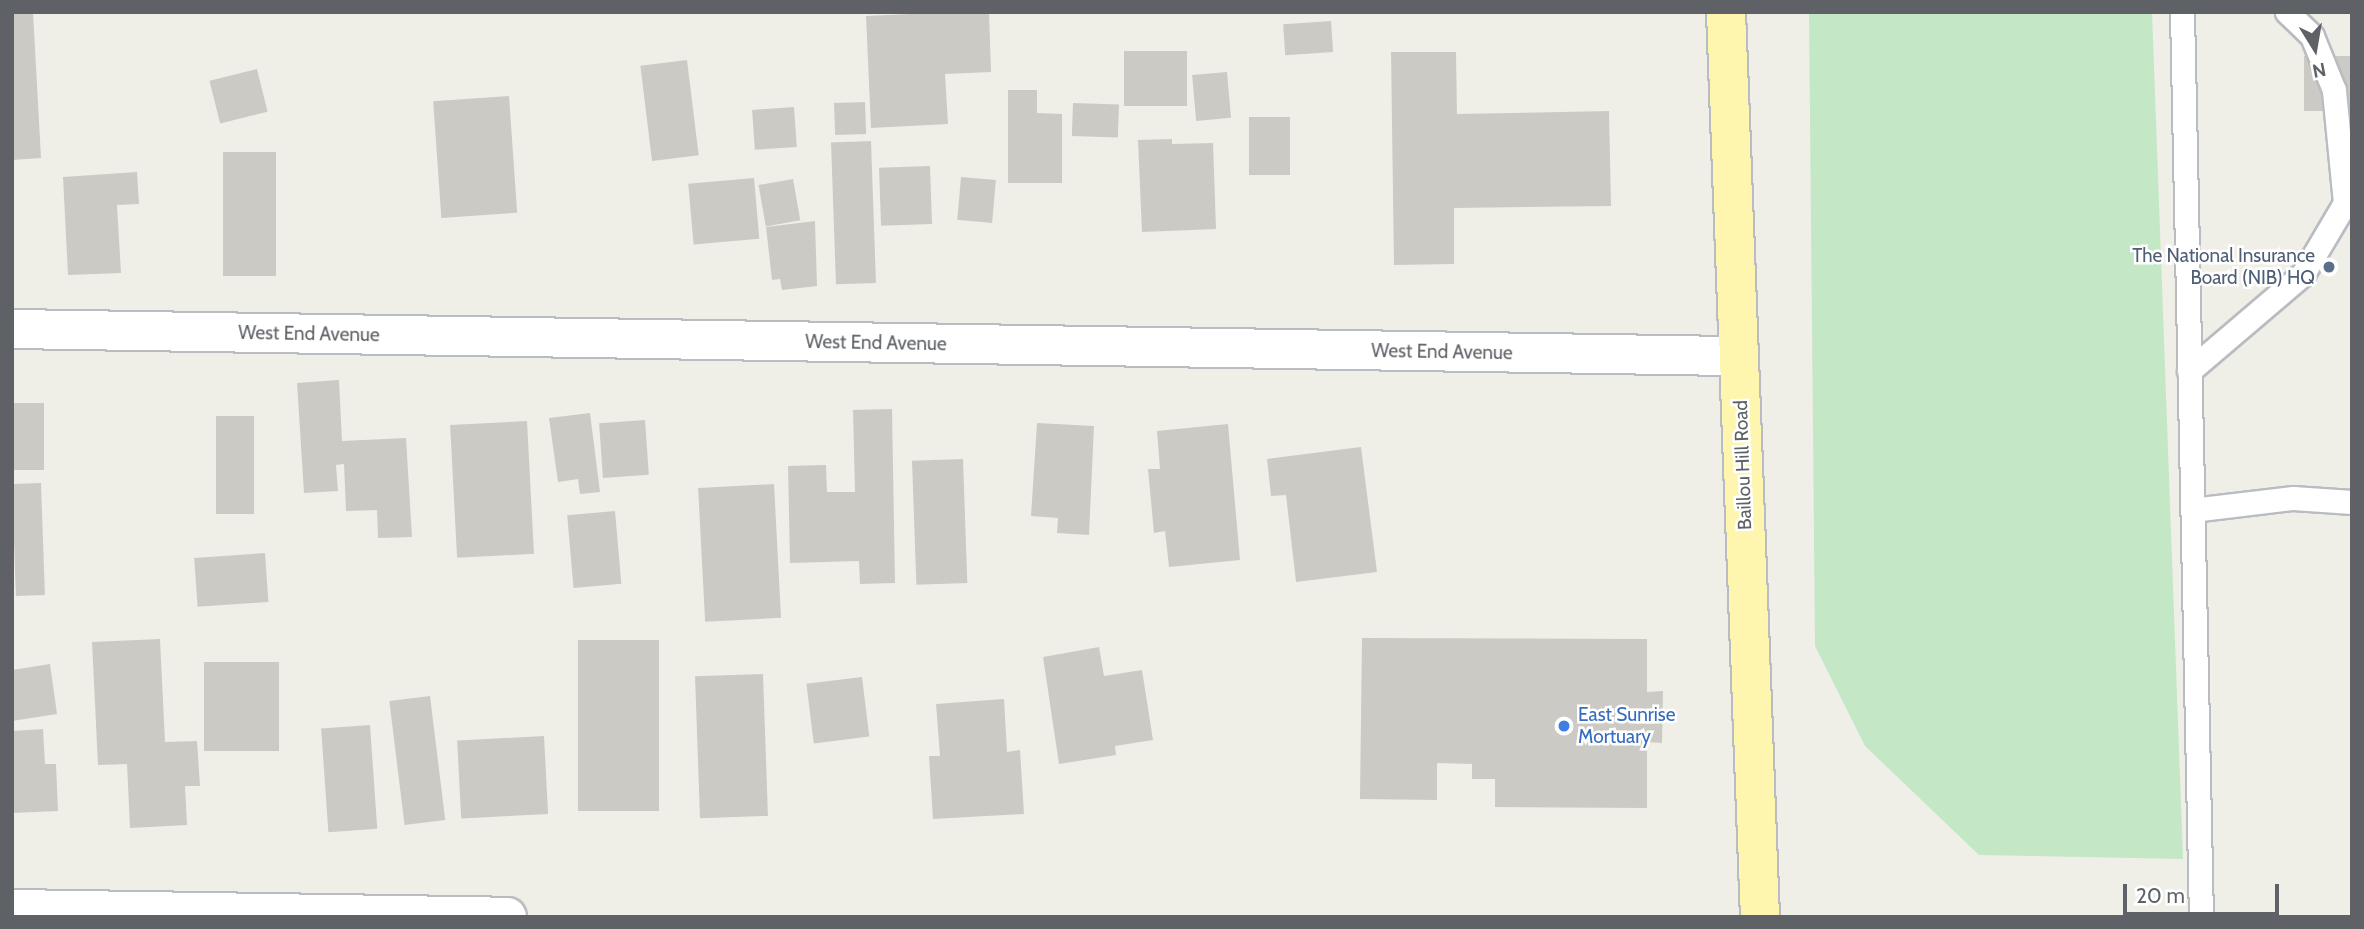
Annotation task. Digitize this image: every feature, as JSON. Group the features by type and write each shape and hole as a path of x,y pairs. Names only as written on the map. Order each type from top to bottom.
{"main road":[{"name":"Baillou Hill Road","path":"1726,12 1760,917"}],"street":[{"name":"West End Avenue","path":"12,329 1739,356"},
{"path":"12,909 507,917"}],"lane":[{"path":"2182,12 2201,917"},
{"path":"2189,371 2303,274 2345,203 2334,90 2312,36 2287,12"},
{"path":"2192,510 2293,498 2352,502"}],"green space":[{"path":"1809,12 2152,12 2183,859 1979,855 1865,746 1815,646"}],"building":[{"path":"12,12 33,12 41,158 12,160"},
{"path":"989,12 991,72 945,74 948,124 871,128 866,16"},
{"path":"1331,21 1333,52 1285,55 1283,24"},
{"path":"1124,51 1187,51 1187,106 1124,106"},
{"path":"1391,52 1456,52 1457,114 1609,111 1611,206 1454,208 1454,264 1394,265"},
{"path":"2304,56 2352,56 2352,111 2304,111"},
{"path":"687,60 699,155 652,161 640,66"},
{"path":"257,69 268,112 220,124 209,81"},
{"path":"1227,72 1231,118 1196,121 1192,75"},
{"path":"1008,90 1037,90 1037,113 1062,114 1062,183 1008,183"},
{"path":"509,96 517,213 441,218 433,101"},
{"path":"865,102 866,134 835,135 834,103"},
{"path":"1073,103 1119,105 1118,138 1072,136"},
{"path":"794,107 797,147 755,150 752,110"},
{"path":"1249,117 1290,117 1290,175 1249,175"},
{"path":"1172,139 1172,144 1213,143 1216,229 1142,232 1138,140"},
{"path":"871,141 876,283 836,284 831,142"},
{"path":"223,152 276,152 276,276 223,276"},
{"path":"930,166 932,224 881,226 879,168"},
{"path":"137,172 139,204 117,205 121,273 68,275 63,177"},
{"path":"961,177 996,180 992,223 957,220"},
{"path":"754,178 759,239 694,245 688,184"},
{"path":"793,179 800,220 766,226 759,185"},
{"path":"815,221 817,286 782,290 780,279 772,280 766,227"},
{"path":"339,380 342,441 406,438 412,537 378,538 377,510 346,511 344,464 336,465 338,491 304,493 297,383"},
{"path":"12,403 44,403 44,470 12,470"},
{"path":"892,409 895,583 860,584 859,561 790,563 788,466 826,465 827,492 855,492 853,410"},
{"path":"590,413 600,492 580,494 578,479 558,482 549,418"},
{"path":"216,416 254,416 254,514 216,514"},
{"path":"645,420 649,475 603,478 599,423"},
{"path":"527,421 534,554 457,558 450,425"},
{"path":"1037,423 1094,426 1089,535 1057,533 1058,518 1031,516"},
{"path":"1228,424 1240,560 1169,567 1165,531 1154,533 1148,469 1160,469 1157,431"},
{"path":"1361,447 1377,572 1296,582 1286,495 1271,496 1267,459"},
{"path":"963,459 967,583 916,585 912,461"},
{"path":"41,483 45,595 16,596 12,484"},
{"path":"774,484 781,618 705,622 698,488"},
{"path":"615,511 621,584 574,588 567,515"},
{"path":"265,553 268,602 198,607 194,558"},
{"path":"1362,638 1647,639 1647,692 1663,691 1662,743 1647,742 1647,808 1495,807 1495,779 1472,779 1472,764 1437,763 1437,800 1360,799"},
{"path":"160,639 165,742 197,741 200,786 185,786 187,825 130,828 127,764 98,765 92,642"},
{"path":"578,640 659,640 659,811 578,811"},
{"path":"1099,647 1104,676 1142,670 1153,740 1115,746 1116,755 1059,764 1043,657"},
{"path":"204,662 279,662 279,751 204,751"},
{"path":"50,664 57,714 12,721 12,670"},
{"path":"763,674 768,816 700,818 695,676"},
{"path":"862,677 869,737 814,743 806,684"},
{"path":"430,696 445,820 405,825 389,701"},
{"path":"1004,699 1007,752 1020,750 1024,814 933,819 929,756 940,756 936,704"},
{"path":"370,725 377,829 328,832 321,728"},
{"path":"43,729 45,764 56,764 58,811 12,813 12,731"},
{"path":"544,736 548,814 461,818 457,741"}],"place":[{"name":"The National Insurance Board (NIB) HQ","path":"2329,267"},
{"name":"East Sunrise Mortuary","path":"1564,726"}]}
